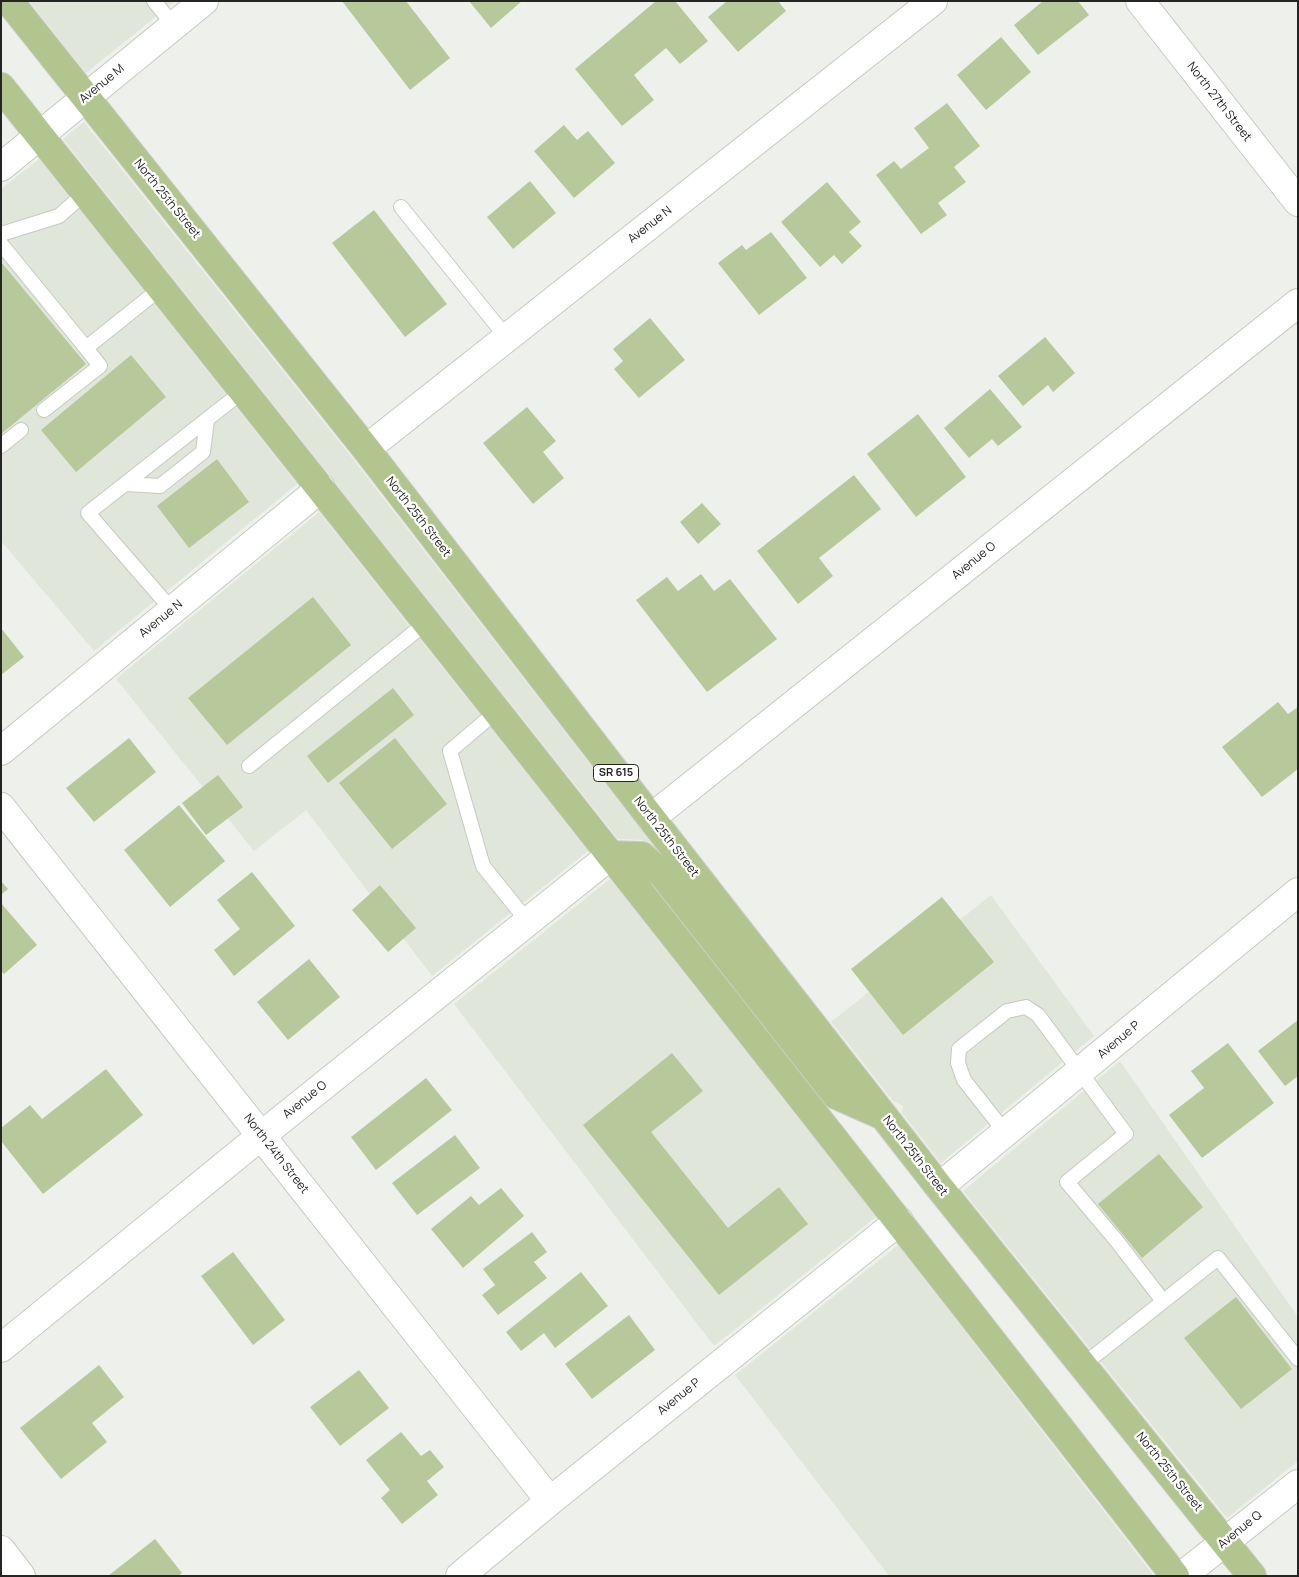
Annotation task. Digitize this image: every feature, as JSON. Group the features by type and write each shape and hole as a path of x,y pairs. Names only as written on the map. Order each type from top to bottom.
{"main road":[{"name":"North 25th Street","path":"10,1 366,449 939,1187 1252,1576"},
{"path":"1,87 244,391 900,1221 1175,1576"},
{"path":"611,855 642,856 664,876 836,1095 883,1115"}],"street":[{"name":"Avenue M","path":"1,167 204,1"},
{"name":"Avenue N","path":"366,449 933,1"},
{"name":"North 27th Street","path":"1140,1 1298,202"},
{"name":"Avenue O","path":"651,818 1298,303"},
{"name":"Avenue N","path":"1,751 320,488"},
{"name":"North 24th Street","path":"1,808 262,1135 550,1501"},
{"name":"Avenue O","path":"1,1348 262,1135 611,855"},
{"name":"Avenue P","path":"939,1187 1298,892"},
{"name":"Avenue P","path":"460,1576 550,1501 900,1221"},
{"name":"Avenue Q","path":"1182,1576 1298,1484"},
{"path":"1,1550 21,1576"}],"lane":[{"path":"154,1 174,26"},
{"path":"1,234 59,216 86,193"},
{"path":"401,207 507,338"},
{"path":"1,244 100,366 44,410"},
{"path":"86,348 161,288"},
{"path":"172,610 88,513 244,391"},
{"path":"126,484 160,486 203,452 207,420"},
{"path":"1,446 21,430"},
{"path":"249,766 427,622"},
{"path":"497,711 450,751 483,866 528,922"},
{"path":"1005,1132 964,1080 958,1063 959,1049 1007,1011 1026,1007 1038,1015 1126,1134 1067,1182 1116,1240 1163,1301"},
{"path":"1083,1365 1218,1258 1298,1359"}],"shaded area":[{"path":"29,1 175,1 86,73"},
{"path":"84,122 353,459 651,843 641,840 618,839 63,139"},
{"path":"39,159 297,484 94,651 1,541 1,189"},
{"path":"319,512 588,851 432,976 306,810 254,851 116,679"},
{"path":"610,879 876,1217 714,1346 454,1004"},
{"path":"991,895 1094,1036 941,1163 902,1113 903,1106 893,1101 831,1022"},
{"path":"1120,1061 1298,1317 1298,1461 1227,1518 963,1191"},
{"path":"898,1245 1154,1576 889,1576 735,1375"}],"building":[{"path":"342,1 406,1 450,58 410,90"},
{"path":"469,1 522,1 491,28"},
{"path":"656,1 675,1 708,41 680,64 666,48 634,75 654,100 622,126 575,69"},
{"path":"727,1 778,1 786,11 738,52 708,17"},
{"path":"1043,1 1078,1 1089,15 1038,55 1014,25"},
{"path":"1001,37 1031,72 986,110 957,75"},
{"path":"947,103 980,146 954,167 966,182 938,203 947,215 921,234 876,175 894,161 901,169 929,148 914,128"},
{"path":"564,125 577,140 588,131 615,163 574,198 534,151"},
{"path":"530,181 556,213 513,249 487,217"},
{"path":"827,182 861,222 849,232 862,246 842,264 834,255 820,267 781,222"},
{"path":"374,210 447,304 405,337 332,243"},
{"path":"771,232 807,278 759,315 718,263 742,245 746,250"},
{"path":"1,262 86,364 1,434"},
{"path":"650,318 685,360 639,398 614,369 623,361 613,349"},
{"path":"1045,337 1075,373 1053,392 1048,385 1023,406 998,376"},
{"path":"131,355 166,397 76,472 41,430"},
{"path":"990,389 1022,427 998,446 992,439 969,458 944,428"},
{"path":"527,407 556,441 543,452 564,478 533,504 483,443"},
{"path":"918,414 966,477 916,517 867,454"},
{"path":"217,459 249,502 189,548 157,506"},
{"path":"854,475 881,509 819,558 833,576 798,604 757,551"},
{"path":"702,503 721,524 698,544 680,522"},
{"path":"701,574 714,591 730,579 777,639 707,692 636,600 667,577 678,591"},
{"path":"313,597 351,645 227,745 188,698"},
{"path":"1,628 24,657 1,675"},
{"path":"393,688 414,715 328,783 307,756"},
{"path":"1278,702 1288,714 1298,707 1298,769 1262,797 1222,747"},
{"path":"129,738 156,772 94,822 66,788"},
{"path":"395,738 447,804 392,849 339,783"},
{"path":"218,775 243,807 206,835 182,803"},
{"path":"179,805 225,861 170,907 124,850"},
{"path":"252,872 295,926 234,976 214,950 240,929 217,900"},
{"path":"1,881 8,889 1,895"},
{"path":"380,885 416,928 388,952 352,910"},
{"path":"942,897 994,962 903,1035 851,969"},
{"path":"1,903 37,945 4,974 1,971"},
{"path":"309,959 340,997 288,1040 257,1002"},
{"path":"1298,1020 1298,1076 1285,1086 1258,1051"},
{"path":"1228,1043 1274,1103 1202,1158 1169,1115 1204,1088 1191,1071"},
{"path":"672,1053 703,1091 651,1132 728,1228 779,1187 808,1224 719,1295 583,1125"},
{"path":"106,1069 143,1115 43,1194 1,1141 1,1128 30,1105 42,1119"},
{"path":"426,1078 452,1110 376,1170 351,1137"},
{"path":"455,1135 480,1168 417,1215 392,1183"},
{"path":"1159,1154 1203,1207 1142,1258 1098,1204"},
{"path":"501,1188 524,1216 463,1268 431,1229 471,1196 479,1205"},
{"path":"532,1232 547,1252 534,1262 547,1278 498,1315 482,1295 495,1285 483,1269"},
{"path":"233,1252 285,1320 253,1345 201,1276"},
{"path":"581,1272 608,1306 555,1348 544,1333 521,1351 506,1332"},
{"path":"1236,1297 1292,1369 1241,1409 1184,1338"},
{"path":"629,1315 655,1350 592,1399 565,1364"},
{"path":"99,1365 124,1397 92,1423 107,1442 61,1479 20,1428"},
{"path":"359,1370 389,1408 340,1446 310,1407"},
{"path":"401,1432 421,1456 430,1450 444,1467 427,1481 438,1495 402,1524 381,1498 390,1490 366,1460"},
{"path":"155,1539 182,1573 178,1576 108,1576"}]}
